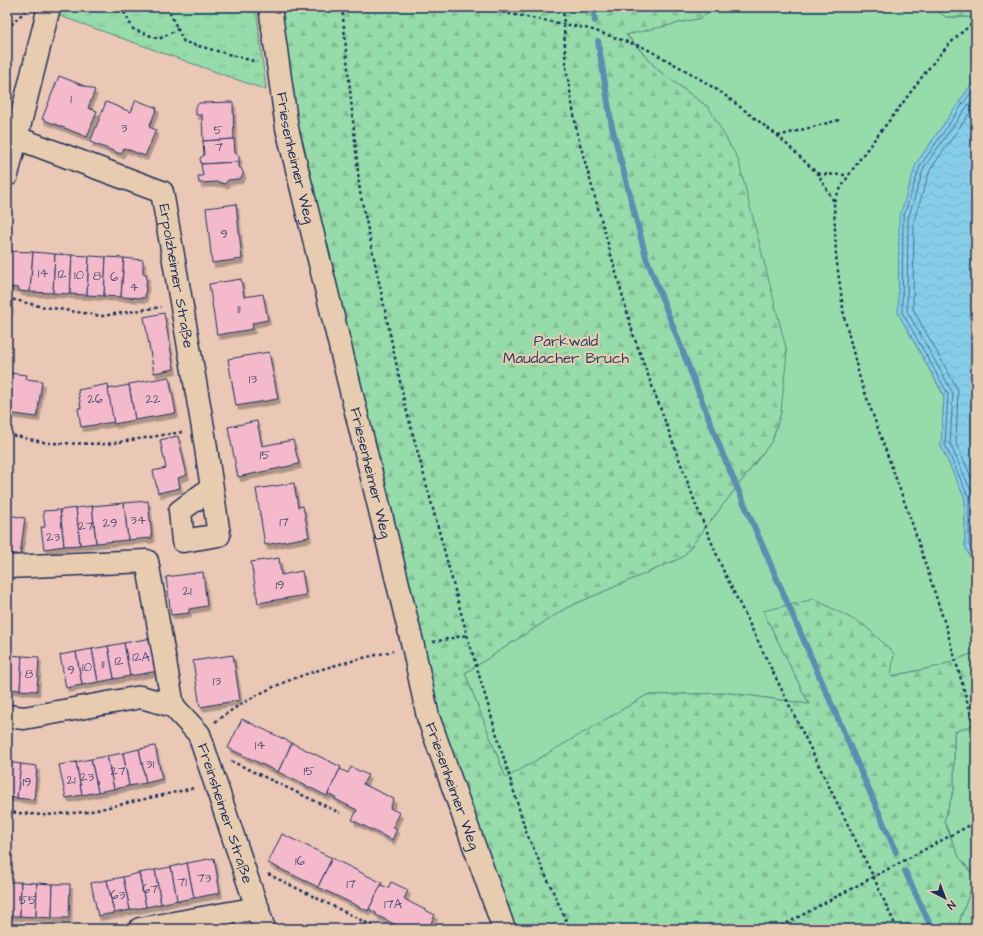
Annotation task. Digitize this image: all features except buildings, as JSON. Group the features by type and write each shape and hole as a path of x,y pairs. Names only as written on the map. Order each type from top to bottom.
{"street":[{"path":"7,176 49,7"},
{"name":"Friesenheimer Weg","path":"270,7 287,128 413,646 428,717 504,929"},
{"name":"Erpolzheimer Straße","path":"17,138 162,192 212,488"},
{"path":"7,567 148,561 173,706 141,697 24,718 7,716"},
{"name":"Freinsheimer Straße","path":"173,706 201,742 264,929"},
{"path":"140,929 258,908"}],"path":[{"path":"7,29 29,7"},
{"path":"93,7 124,12 133,7"},
{"path":"167,7 184,42 278,68"},
{"path":"342,7 360,192 405,405 467,635 526,832 570,929"},
{"path":"473,7 590,29 645,48 692,74 778,136 818,174 834,202 836,256 844,316 860,379 912,523 946,627 976,732"},
{"path":"563,7 566,67 577,133 634,337 696,505 724,572 873,876 897,929"},
{"path":"124,12 133,29 158,39 178,29"},
{"path":"834,202 847,175 939,56 976,21"},
{"path":"778,136 839,120"},
{"path":"818,174 847,175"},
{"path":"7,298 39,306 102,316 181,304"},
{"path":"7,434 47,444 108,444 203,428"},
{"path":"340,813 226,759 201,742 239,704 276,685 321,668 467,635"},
{"path":"7,812 44,815 87,812 214,784"},
{"path":"776,929 976,822"},
{"path":"243,866 265,872 379,929"}],"green space":[{"path":"62,7 256,7 266,90 60,16"},
{"name":"Parkwald Maudacher Bruch","path":"277,7 714,7 701,18 626,35 658,70 709,108 738,159 787,352 781,412 772,441 683,557 566,608 465,673 506,778 647,695 731,693 809,704 763,611 814,599 864,625 894,653 891,676 940,666 976,652 976,724 954,732 954,789 944,821 959,857 975,877 959,923 966,929 913,929 911,924 903,929 511,929 434,716 294,125"},
{"path":"714,7 932,7 946,17 976,17 976,78 916,164 898,313 944,396 941,446 965,499 965,546 976,570 976,652 940,666 891,676 763,611 809,704 731,693 647,695 506,779 465,673 566,608 683,557 772,441 781,412 709,108 658,70 626,34 701,18"},
{"path":"932,7 976,7 976,17 946,17"},
{"path":"976,724 976,929 966,929 959,923 975,877 959,857 944,821 954,789 954,732"}],"water":[{"path":"976,78 976,570 965,546 965,499 941,446 944,395 898,313 899,218 916,164"}],"waterway":[{"path":"593,7 595,21"},
{"path":"598,41 612,127 646,257 723,455 896,852"},
{"path":"905,871 932,929"}]}
